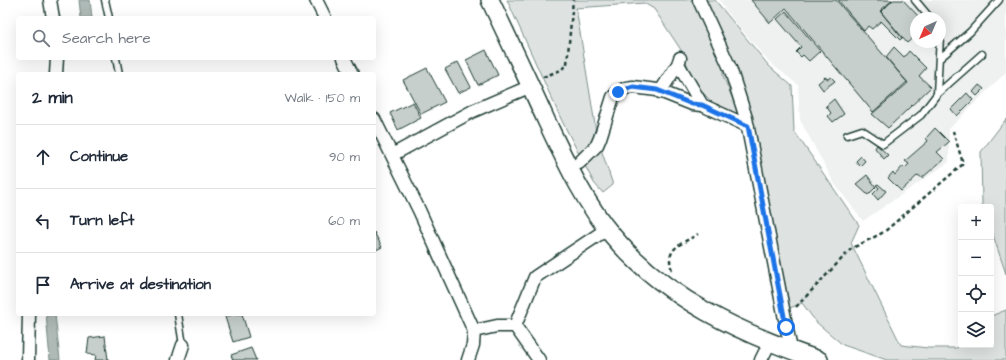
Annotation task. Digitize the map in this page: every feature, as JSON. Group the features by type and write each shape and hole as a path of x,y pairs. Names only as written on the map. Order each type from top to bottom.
{"street":[{"path":"50,0 53,16"},
{"path":"316,0 324,16"},
{"path":"490,0 535,83 583,194 607,228 634,257 670,289 710,315 797,355 819,360"},
{"path":"699,0 730,68 748,126 785,319 797,355"},
{"path":"56,72 57,60"},
{"path":"345,60 351,72"},
{"path":"660,92 679,61 702,105"},
{"path":"392,155 473,111 535,83"},
{"path":"579,163 597,145 610,102 618,92 633,87 660,92 692,104 702,105 748,126"},
{"path":"376,123 419,210 474,331 473,345 468,360"},
{"path":"515,326 535,277 607,228"},
{"path":"28,360 29,316"},
{"path":"474,331 497,326 515,326"},
{"path":"515,326 539,360"},
{"path":"761,360 770,342"},
{"path":"178,360 183,344"},
{"path":"183,344 187,360"}],"lane":[{"path":"105,0 109,16"},
{"path":"915,0 925,12"},
{"path":"939,59 970,32 999,0"},
{"path":"938,94 939,48"},
{"path":"847,134 862,130 883,144 921,115 938,94 982,54"},
{"path":"116,60 119,72"},
{"path":"178,316 183,344"}],"path":[{"path":"535,83 561,70 567,64 573,0"},
{"path":"785,319 850,249 884,232 962,165 962,160 953,131"},
{"path":"670,289 676,280 671,267 670,256 672,249 698,234"}],"shaded area":[{"path":"79,0 90,0 92,16 81,16"},
{"path":"507,0 692,0 723,63 723,76 740,116 713,103 694,84 683,53 654,9 644,3 576,8 597,137 613,185 603,193 594,183 562,121"},
{"path":"703,0 715,0 769,66 792,86 794,131 859,225 851,243 901,345 928,348 994,348 994,315 1006,310 1006,360 887,360 843,345 816,322 802,303 790,308 750,119"},
{"path":"720,0 1006,0 1006,72 949,129 949,162 863,221 834,183 800,120 798,85 768,61 726,11"},
{"path":"1006,119 1006,274 994,238 994,204 982,203 981,152"},
{"path":"46,316 55,316 60,360 50,360"}],"building":[{"path":"751,0 836,0 907,82 873,112 786,8 770,23"},
{"path":"838,0 892,0 880,11 902,38 900,40 881,21 872,29 868,26 864,31"},
{"path":"893,0 903,0 914,12 910,12 910,40 907,43 881,12"},
{"path":"786,11 820,51 809,61 803,55 801,57 796,52 801,47 777,19"},
{"path":"894,47 904,57 909,51 926,68 919,76 931,87 888,128 872,114 908,83 886,57"},
{"path":"486,50 498,75 478,85 466,60"},
{"path":"458,62 471,87 458,93 445,69"},
{"path":"427,68 445,102 421,114 403,80"},
{"path":"825,77 828,79 831,77 835,81 823,90 818,83"},
{"path":"979,85 984,89 977,96 973,92"},
{"path":"967,93 973,100 957,116 951,109"},
{"path":"834,99 844,114 833,122 828,116 831,113 826,106"},
{"path":"413,102 421,118 398,130 390,113"},
{"path":"935,128 949,142 937,152 944,159 922,178 918,175 901,191 888,178 893,172 895,175 903,166 905,168 909,164 905,161 928,141 926,138"},
{"path":"877,145 888,155 884,159 875,148"},
{"path":"861,156 865,161 860,166 856,161"},
{"path":"867,175 876,187 868,195 856,184"},
{"path":"878,184 886,191 878,200 873,194 879,188 876,185"},
{"path":"376,236 382,247 376,250"},
{"path":"243,316 249,337 233,342 225,317"},
{"path":"105,336 108,360 95,360 96,355 87,354 89,338"},
{"path":"251,348 256,360 233,360 231,355"}],"route":[{"path":"618,92 626,88 633,87 657,90 692,104 702,105 748,126 786,327"}]}
